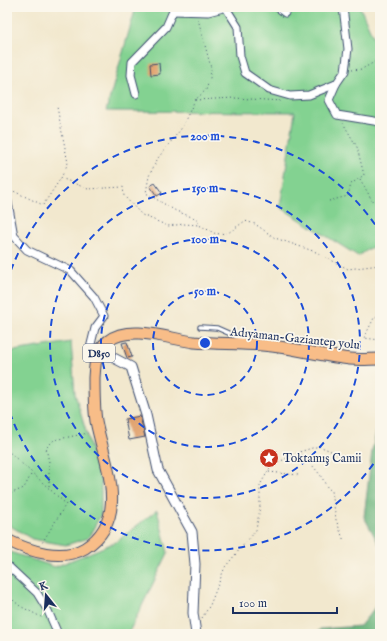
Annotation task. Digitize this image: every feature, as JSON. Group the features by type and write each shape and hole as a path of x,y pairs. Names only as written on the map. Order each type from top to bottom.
{"main road":[{"name":"Adıyaman-Gaziantep yolu","path":"95,358 108,340 124,333 143,333 193,342 272,346 351,359 380,359"},
{"name":"D850","path":"8,543 43,553 63,554 79,552 94,542 105,529 111,513 112,484 98,429 94,394 95,358"}],"street":[{"path":"136,94 131,75 132,62 166,27 173,9 208,12 227,7 238,27 240,56 245,73 269,90 290,96 309,95 336,84"},
{"path":"277,7 285,13"},
{"path":"343,7 348,49 346,71 336,84 329,100 337,115 380,122"},
{"path":"7,197 14,236 27,250 71,271 94,297 104,316 95,328 90,348 95,358 112,357 131,367 146,415 158,470 192,532 195,564 192,613 196,632"},
{"path":"7,565 37,593 48,611 58,634"}],"lane":[{"path":"200,327 217,328 256,345"}],"path":[{"path":"195,11 211,68 206,90 195,100 181,129 158,158 150,176 146,193 176,211 197,219 200,225"},
{"path":"346,71 362,69 380,59"},
{"path":"195,100 235,98 282,101 290,96"},
{"path":"7,188 43,205 61,178 68,163 58,107"},
{"path":"329,201 348,196 351,184 364,175 357,147 337,115"},
{"path":"61,178 88,189 123,187 124,196 142,215 168,226 184,224 200,225 216,234 228,233 245,222 255,224 275,238 316,252 348,269 380,265"},
{"path":"360,178 373,202"},
{"path":"380,314 374,318 364,338 380,340"},
{"path":"49,486 49,462 46,448 54,440 85,434 98,429"},
{"path":"196,632 210,605 225,567 256,530 260,507 260,485 271,466 299,452 319,446 343,456"},
{"path":"7,450 32,474 49,486 66,504 48,534 35,551"},
{"path":"299,452 308,460 322,478 327,488 332,491 336,520 344,541"},
{"path":"268,472 298,475"},
{"path":"7,495 24,488 32,474"},
{"path":"7,595 20,606 43,618"}],"green space":[{"path":"136,7 360,7 380,53 380,242 358,256 280,207 295,112 106,111"},
{"path":"71,342 75,394 101,483 101,515 88,538 66,545 32,539 7,524 7,352"},
{"path":"380,414 380,546 364,517 372,451"},
{"path":"157,510 168,553 128,634 7,634 7,551 55,567 116,542"},
{"path":"380,601 380,634 316,634 320,629 360,626"}],"building":[{"path":"159,63 160,74 151,75 150,64"},
{"path":"155,183 162,193 157,196 150,186"},
{"path":"127,342 132,357 127,358 122,343"},
{"path":"140,416 145,437 129,440 125,419"}],"place":[{"name":"Toktamış Camii","path":"269,458"}]}
